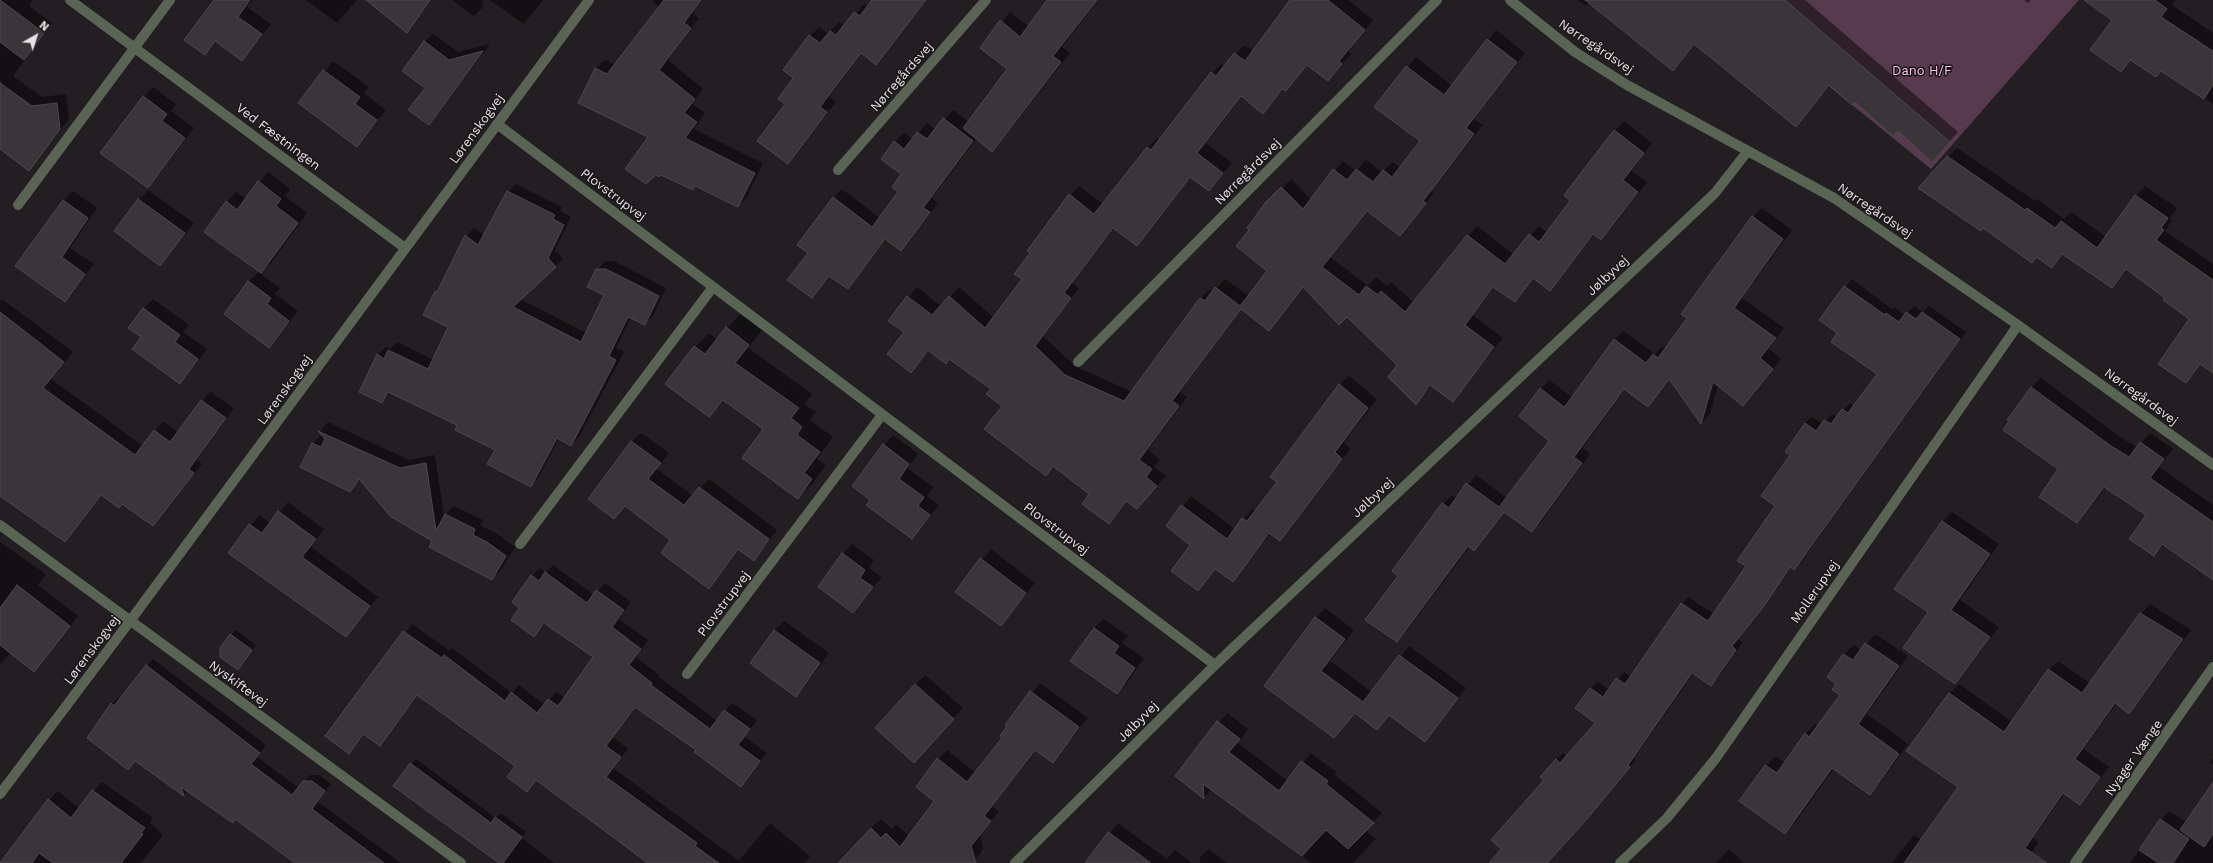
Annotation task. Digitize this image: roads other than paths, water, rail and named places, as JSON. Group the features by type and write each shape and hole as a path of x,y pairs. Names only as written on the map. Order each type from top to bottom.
{"street":[{"name":"Ved Fæstningen","path":"70,0 406,248"},
{"path":"18,206 170,0"},
{"name":"Lørenskogvej","path":"0,794 130,621 589,0"},
{"name":"Nørregårdsvej","path":"838,170 986,0"},
{"name":"Nørregårdsvej","path":"1078,362 1437,0"},
{"name":"Nørregårdsvej","path":"1510,0 1575,52 1627,85 1747,152 1834,198 2018,325 2213,465"},
{"name":"Plovstrupvej","path":"497,124 1214,665"},
{"name":"Jølbyvej","path":"1015,863 1214,665 1715,193 1747,152"},
{"path":"520,544 713,287"},
{"name":"Mollerupvej","path":"1620,863 1667,818 1716,758 2018,325"},
{"name":"Plovstrupvej","path":"687,674 882,415"},
{"name":"Nyskiftevej","path":"0,525 461,863"},
{"name":"Nyager Vænge","path":"2075,863 2213,667"}],"park label":[{"name":"Dano H/F","path":"1922,71"}]}
